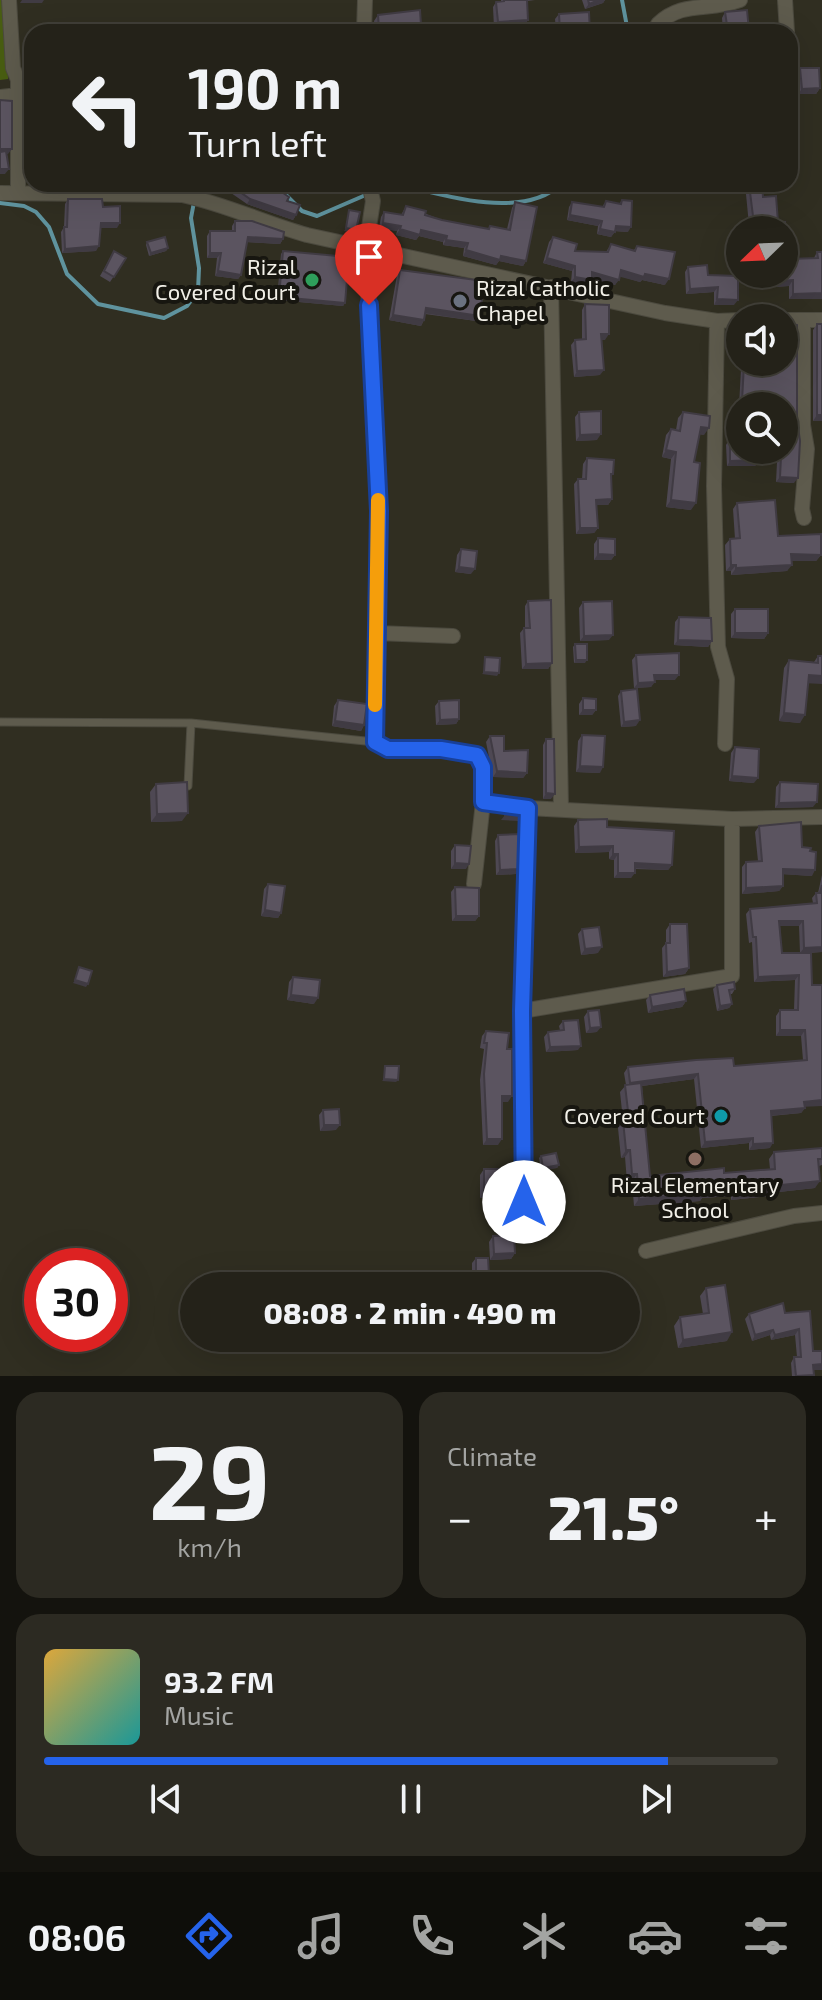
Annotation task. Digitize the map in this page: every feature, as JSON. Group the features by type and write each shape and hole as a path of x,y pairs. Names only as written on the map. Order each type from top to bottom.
{"street":[{"path":"9,0 13,68 23,86 18,192"},
{"path":"364,24 365,0"},
{"path":"658,24 671,11 725,5 740,0"},
{"path":"785,0 786,24"},
{"path":"0,97 23,86"},
{"path":"371,192 373,201 366,247 379,511 375,742 388,749 441,749 477,755 483,767 483,802 474,884"},
{"path":"0,193 182,195 204,199 272,225 366,247 665,313 726,321"},
{"path":"551,287 561,808"},
{"path":"798,320 822,320"},
{"path":"803,320 803,425 814,450 802,509 804,518"},
{"path":"717,321 714,486 718,647 727,679 725,744"},
{"path":"377,633 453,636"},
{"path":"483,802 528,808 732,819 822,817"},
{"path":"524,1202 522,1011 528,808"},
{"path":"522,1011 732,976 732,819"},
{"path":"646,1251 794,1216 822,1213"}],"lane":[{"path":"0,722 191,723 375,742"},
{"path":"188,786 191,723"}],"green space":[{"path":"0,0 7,0 8,79 0,80"}],"building":[{"path":"527,0 528,20 498,22 496,2"},
{"path":"420,10 421,24 379,24 378,15"},
{"path":"747,10 748,24 727,24 725,12"},
{"path":"589,12 590,24 560,24 559,14"},
{"path":"800,68 819,68 820,88 802,89"},
{"path":"0,100 12,101 12,149 0,149"},
{"path":"6,151 9,169 0,169 0,152"},
{"path":"240,192 282,192 289,197 287,201 300,205 296,215 250,199"},
{"path":"750,192 763,192 763,197 776,196 778,216 753,216"},
{"path":"68,199 102,199 103,207 120,206 120,223 101,223 99,246 65,249"},
{"path":"622,200 632,201 631,227 616,226 615,232 600,229 602,221 570,215 572,202 604,207 606,201 621,204"},
{"path":"515,202 537,207 526,261 501,256 500,260 466,250 468,243 446,240 447,236 421,230 420,235 400,229 401,226 383,223 384,212 403,215 406,206 426,211 425,215 442,220 510,230"},
{"path":"349,210 360,212 356,230 346,228"},
{"path":"235,221 252,221 284,232 283,239 248,237 241,275 218,271 221,253 210,253 210,231 235,231"},
{"path":"165,237 168,248 151,253 147,242"},
{"path":"553,237 577,244 575,251 608,252 611,244 635,251 637,246 675,252 669,279 645,274 644,277 621,270 619,280 592,272 592,280 575,277 575,266 547,258"},
{"path":"114,251 126,258 114,277 104,271"},
{"name":"Rizal Covered Court","path":"283,251 349,257 345,303 279,297"},
{"path":"817,252 822,252 822,293 793,294 793,288 798,288 798,259 818,258"},
{"path":"707,265 708,275 726,276 726,288 738,288 738,300 717,299 718,287 690,289 688,267"},
{"path":"400,270 484,281 480,316 426,308 424,320 393,315"},
{"path":"585,304 609,305 609,334 601,334 604,370 577,371 575,340 586,339"},
{"path":"817,324 822,324 822,415 817,415"},
{"path":"743,376 797,376 797,392 742,392"},
{"path":"601,411 601,434 580,435 579,412"},
{"path":"683,412 710,416 709,428 701,427 694,462 700,463 696,503 671,500 676,452 666,450 671,429 680,431"},
{"path":"798,427 800,441 798,478 780,477 781,464 798,464"},
{"path":"587,458 614,460 612,499 596,500 598,528 580,528 578,479 586,479"},
{"path":"775,500 778,536 821,534 821,555 791,554 792,565 736,568 736,565 731,565 730,539 740,538 737,503"},
{"path":"598,538 615,539 615,555 598,554"},
{"path":"461,549 477,551 475,569 459,567"},
{"path":"551,600 552,663 526,664 524,628 530,628 528,601"},
{"path":"612,601 613,635 584,636 583,602"},
{"path":"735,609 768,609 768,633 735,633"},
{"path":"679,617 711,618 712,641 678,640"},
{"path":"575,644 587,644 587,660 576,660"},
{"path":"679,653 679,675 654,675 655,682 638,683 636,655"},
{"path":"818,656 822,656 822,676 809,675 805,715 784,713 789,660 818,663"},
{"path":"485,657 500,658 499,673 484,672"},
{"path":"637,689 640,720 624,722 621,691"},
{"path":"583,698 596,699 596,710 583,710"},
{"path":"338,700 367,704 364,725 335,721"},
{"path":"459,700 459,719 440,720 439,701"},
{"path":"582,735 605,736 603,767 580,766"},
{"path":"490,736 504,736 504,751 528,750 527,773 497,771"},
{"path":"546,739 554,739 555,794 546,793"},
{"path":"735,747 759,749 758,778 732,776"},
{"path":"187,782 188,813 157,814 156,784"},
{"path":"780,782 818,784 817,802 779,803"},
{"path":"505,809 522,811 521,816 505,815"},
{"path":"607,819 607,827 674,831 672,865 635,863 635,873 618,873 618,854 613,854 613,846 579,847 578,820"},
{"path":"801,822 802,847 816,852 815,870 783,869 783,886 746,888 746,862 762,861 759,826"},
{"path":"521,834 520,869 500,870 498,835"},
{"path":"455,845 471,846 469,864 455,863"},
{"path":"268,884 285,886 281,913 265,910"},
{"path":"822,885 822,947 804,948 803,921 779,921 782,953 811,953 812,985 822,985 822,1100 804,1102 805,1108 771,1111 773,1143 753,1144 753,1138 705,1142 698,1074 630,1083 628,1067 733,1058 734,1066 807,1060 805,1030 780,1030 780,1010 798,1010 799,975 758,977 756,937 753,937 750,909 817,903 816,893 820,893"},
{"path":"455,887 479,888 479,916 456,916"},
{"path":"670,924 687,924 689,968 667,972 666,943 670,943"},
{"path":"599,927 602,947 585,949 582,929"},
{"path":"79,967 92,971 88,984 75,980"},
{"path":"293,977 320,980 318,998 291,995"},
{"path":"734,982 735,989 729,990 732,1004 720,1006 717,985"},
{"path":"684,989 686,1001 652,1007 650,995"},
{"path":"599,1010 601,1027 590,1028 588,1011"},
{"path":"578,1020 581,1046 550,1047 548,1032 564,1030 563,1021"},
{"path":"486,1031 509,1033 507,1049 512,1049 512,1096 502,1096 502,1139 487,1139"},
{"path":"385,1066 399,1066 398,1080 384,1079"},
{"path":"641,1083 650,1176 724,1168 724,1173 775,1169 774,1152 822,1148 822,1159 818,1159 820,1181 782,1185 782,1188 705,1191 639,1199 637,1174 632,1174 630,1150 626,1150 622,1111 628,1111 625,1085"},
{"path":"339,1109 340,1125 324,1125 323,1110"},
{"path":"556,1153 559,1165 543,1168 541,1156"},
{"path":"484,1169 501,1169 501,1193 484,1192"},
{"path":"514,1235 515,1253 494,1254 493,1236"},
{"path":"476,1258 488,1258 489,1272 476,1272"},
{"path":"725,1285 732,1332 683,1340 680,1317 709,1313 706,1288"},
{"path":"783,1303 785,1313 810,1311 813,1351 822,1351 822,1364 813,1365 814,1375 796,1376 794,1357 801,1357 799,1329 775,1335 773,1330 755,1335 749,1314"}],"waterway":[{"path":"622,0 626,24"},
{"path":"283,192 302,211 317,216 368,194"},
{"path":"430,192 460,199 505,203 526,201 549,192"},
{"path":"0,203 24,206 36,212 49,227 67,274 98,304 164,318 187,306 198,291 199,268 191,218 194,202"}],"slow traffic":[{"path":"375,705 378,500"}],"place":[{"name":"Rizal Covered Court","path":"312,280"},
{"name":"Rizal Catholic Chapel","path":"460,301"},
{"name":"Covered Court","path":"721,1116"},
{"name":"Rizal Elementary School","path":"695,1159"}],"route":[{"path":"369,305 379,511 375,742 388,749 441,749 477,755 483,767 483,802 528,808 522,1011 524,1202"}]}
